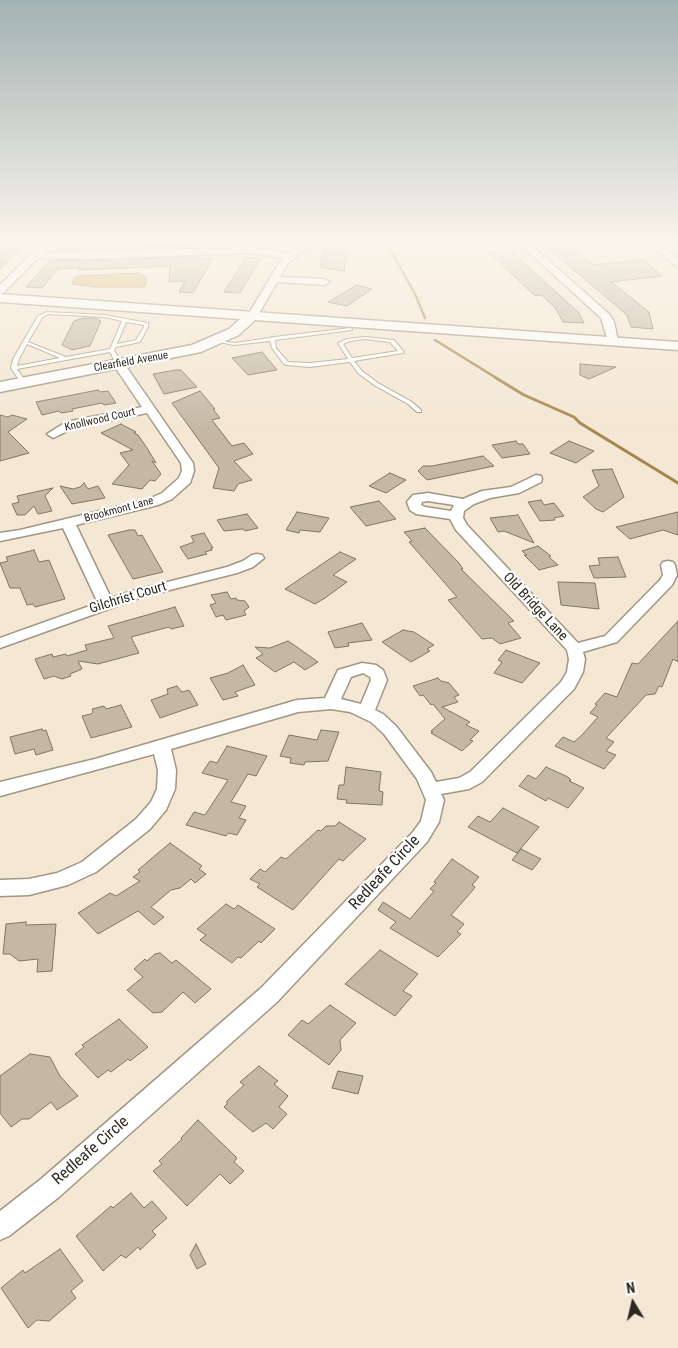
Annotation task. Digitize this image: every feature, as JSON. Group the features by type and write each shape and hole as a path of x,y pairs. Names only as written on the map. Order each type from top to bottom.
{"main road":[{"path":"141,307 678,346"},
{"name":"Clearfield Avenue","path":"0,386 196,349 217,341 241,327 253,314"}],"street":[{"path":"253,314 257,307"},
{"path":"595,307 609,322 613,341"},
{"name":"Brookmont Lane","path":"0,537 68,523 153,502 167,496 185,480 188,471 187,463 119,364"},
{"name":"Knollwood Court","path":"53,434 70,425 149,409"},
{"name":"Old Bridge Lane","path":"430,789 463,784 476,777 568,685 575,672 577,659 574,649 461,527 461,510 487,494 514,490 536,479"},
{"path":"68,523 106,604"},
{"name":"Gilchrist Court","path":"0,643 106,604 232,570 257,558"},
{"path":"574,649 602,643 611,639 667,582 670,575 668,565"},
{"path":"331,703 344,674 362,668 370,669 377,674 379,680 366,712"},
{"name":"Redleafe Circle","path":"0,789 95,766 297,706 331,703 354,707 366,712 377,718 390,730 424,777 434,800 430,822 420,837 269,995 50,1188 0,1226"},
{"path":"0,888 29,886 61,880 89,867 143,824 159,805 166,789 167,770 162,746"}],"lane":[{"path":"14,368 113,348 138,341 146,327 143,323 124,321 106,316 47,313 40,317 17,355 14,368 23,382"},
{"path":"119,364 113,348 124,321"},
{"path":"217,341 230,344 350,329"},
{"path":"272,338 274,348 286,363 310,365 351,360 401,352 392,341 365,338 340,343 351,360 360,372 419,411"},
{"path":"25,342 64,358"}],"building":[{"path":"554,307 572,307 579,313 584,323 563,322"},
{"path":"617,307 643,307 649,312 653,329 631,327 627,315"},
{"path":"84,318 95,318 101,321 90,346 72,350 62,345 74,321"},
{"path":"262,352 277,370 248,375 232,358"},
{"path":"580,364 616,367 589,379 580,375"},
{"path":"181,370 197,387 164,394 153,374"},
{"path":"98,390 100,392 108,391 116,403 104,405 102,403 72,409 73,411 61,413 59,411 42,415 36,402"},
{"path":"200,391 220,418 212,420 232,446 244,443 253,454 234,461 252,480 238,484 234,491 213,488 219,468 172,403"},
{"path":"0,415 8,417 12,415 27,419 8,432 29,453 0,461"},
{"path":"121,424 136,432 134,433 138,435 147,448 156,463 152,461 161,474 155,481 150,480 142,489 112,484 129,465 120,453 133,450 101,433"},
{"path":"516,441 518,444 523,444 530,454 502,458 492,445"},
{"path":"569,441 594,451 576,463 550,453"},
{"path":"483,456 494,466 427,480 418,471 423,466"},
{"path":"612,469 624,497 603,512 596,509 583,497 599,486 592,470"},
{"path":"390,473 406,480 386,493 369,486"},
{"path":"84,483 88,489 98,486 105,498 72,504 60,486 73,489 80,487"},
{"path":"53,488 45,496 52,511 38,514 34,506 25,515 17,515 12,504 19,502 17,496"},
{"path":"541,500 544,505 554,503 564,516 554,518 555,520 540,521 528,502"},
{"path":"379,501 396,519 366,526 350,507"},
{"path":"297,512 329,518 320,532 300,530 299,533 286,530"},
{"path":"678,512 678,535 663,530 630,539 616,527"},
{"path":"247,514 258,528 245,531 243,529 224,531 217,520"},
{"path":"518,515 534,543 504,531 498,532 490,518"},
{"path":"425,528 459,563 463,569 461,569 514,621 508,623 521,638 500,644 492,638 482,639 448,600 457,597 409,542 412,541 404,532"},
{"path":"135,530 138,536 142,535 163,572 133,579 108,535"},
{"path":"204,533 213,548 211,548 212,550 205,552 207,554 188,559 180,547 194,542 191,536"},
{"path":"538,546 551,556 549,557 558,565 539,570 522,551"},
{"path":"34,550 39,562 49,560 65,599 35,607 33,604 27,605 20,588 10,588 0,563 8,561 6,557"},
{"path":"340,552 356,559 333,575 347,582 325,598 315,604 285,589"},
{"path":"618,557 626,577 594,578 589,566 600,565 598,558"},
{"path":"558,582 595,583 599,609 561,605"},
{"path":"227,592 231,599 236,598 237,600 245,601 249,607 244,611 246,615 226,620 223,615 216,617 210,605 216,603 211,595"},
{"path":"175,607 184,626 171,629 169,627 131,637 139,653 98,664 78,661 82,669 70,674 71,676 62,679 54,676 44,679 35,659 52,654 53,657 66,654 67,656 87,650 85,645 114,638 108,626"},
{"path":"678,621 678,662 673,659 662,687 659,686 655,694 646,695 606,738 614,742 606,751 616,755 604,769 555,746 563,737 574,742 582,735 598,717 590,713 597,705 595,704 605,693 617,697 632,663 638,664"},
{"path":"362,623 372,640 348,643 349,646 335,648 328,632"},
{"path":"403,630 414,632 434,645 427,649 430,651 411,662 382,642"},
{"path":"288,641 318,662 305,670 294,662 275,672 256,658 263,654 255,647 270,648"},
{"path":"506,650 540,663 522,683 494,673 502,662 498,660"},
{"path":"243,665 255,685 235,692 238,696 223,700 210,678 228,673"},
{"path":"438,678 449,683 459,695 454,697 458,702 442,707 470,722 466,725 479,731 470,740 473,741 462,751 431,733 445,719 433,704 431,705 423,695 420,696 413,686"},
{"path":"177,686 182,692 189,690 198,705 160,718 151,700 168,694 167,689"},
{"path":"121,705 132,727 91,738 82,716 91,714 93,712 92,709 104,706 106,709"},
{"path":"42,729 43,731 46,730 53,750 36,755 34,749 15,754 10,737"},
{"path":"321,730 339,732 328,761 305,762 304,765 290,763 291,758 280,756 289,735 317,740"},
{"path":"227,746 267,756 256,776 248,774 231,802 246,806 239,818 246,820 237,835 228,833 226,836 186,825 194,812 205,815 228,780 202,773 210,761 217,763"},
{"path":"346,767 381,772 379,791 383,792 382,805 346,803 347,800 337,799 339,785 344,785"},
{"path":"546,767 568,777 571,780 569,781 584,788 568,808 548,798 546,801 519,786 528,775 536,779"},
{"path":"503,808 539,827 517,853 468,827 478,816 490,822"},
{"path":"339,822 366,839 343,861 339,859 293,910 257,887 260,884 250,879 260,869 265,872 281,857 286,859 318,830 321,831 326,826 335,826"},
{"path":"170,843 202,866 199,869 206,874 195,883 191,879 180,888 171,890 151,907 164,917 154,925 138,911 98,934 78,913 110,893 116,896 140,881 133,877 140,872 138,870"},
{"path":"521,849 541,859 532,870 512,860"},
{"path":"452,859 479,877 472,885 475,887 473,890 451,915 464,924 457,932 461,934 438,957 390,928 396,922 378,910 383,902 410,919 434,891 430,889"},
{"path":"226,904 234,909 238,905 275,929 261,943 259,941 241,958 238,957 232,963 200,940 206,935 197,929"},
{"path":"26,922 26,925 56,924 52,971 37,972 38,959 19,961 10,954 3,954 6,924"},
{"path":"380,950 418,974 403,991 412,996 395,1016 345,984"},
{"path":"160,953 172,963 176,960 211,989 195,1003 183,992 162,1012 153,1013 127,990 143,977 134,969 145,959 147,961 155,954"},
{"path":"330,1005 356,1023 340,1040 341,1050 329,1065 288,1035 302,1020 308,1024"},
{"path":"119,1019 148,1047 130,1061 128,1059 111,1072 108,1070 98,1078 75,1054 84,1047 82,1045"},
{"path":"30,1054 50,1057 60,1076 78,1096 57,1110 51,1102 29,1119 22,1119 11,1127 0,1113 0,1076"},
{"path":"259,1066 278,1081 274,1084 288,1096 279,1107 287,1114 273,1129 266,1123 253,1132 224,1107 227,1101 244,1085 240,1082"},
{"path":"338,1071 363,1076 358,1094 332,1088"},
{"path":"198,1120 237,1158 234,1162 244,1171 230,1184 220,1174 187,1206 153,1171 162,1164 159,1161 182,1139"},
{"path":"131,1193 144,1208 152,1201 167,1218 152,1231 156,1235 140,1250 138,1247 126,1258 121,1255 103,1271 76,1236 111,1206 113,1208"},
{"path":"196,1244 206,1264 197,1269 190,1255"},
{"path":"60,1249 83,1281 71,1291 76,1298 49,1321 37,1320 28,1328 1,1288 23,1270 25,1273"}],"waterway":[{"path":"420,307 425,318"},
{"path":"435,340 498,379"},
{"path":"496,378 524,395 574,417 580,423 678,483"}]}
